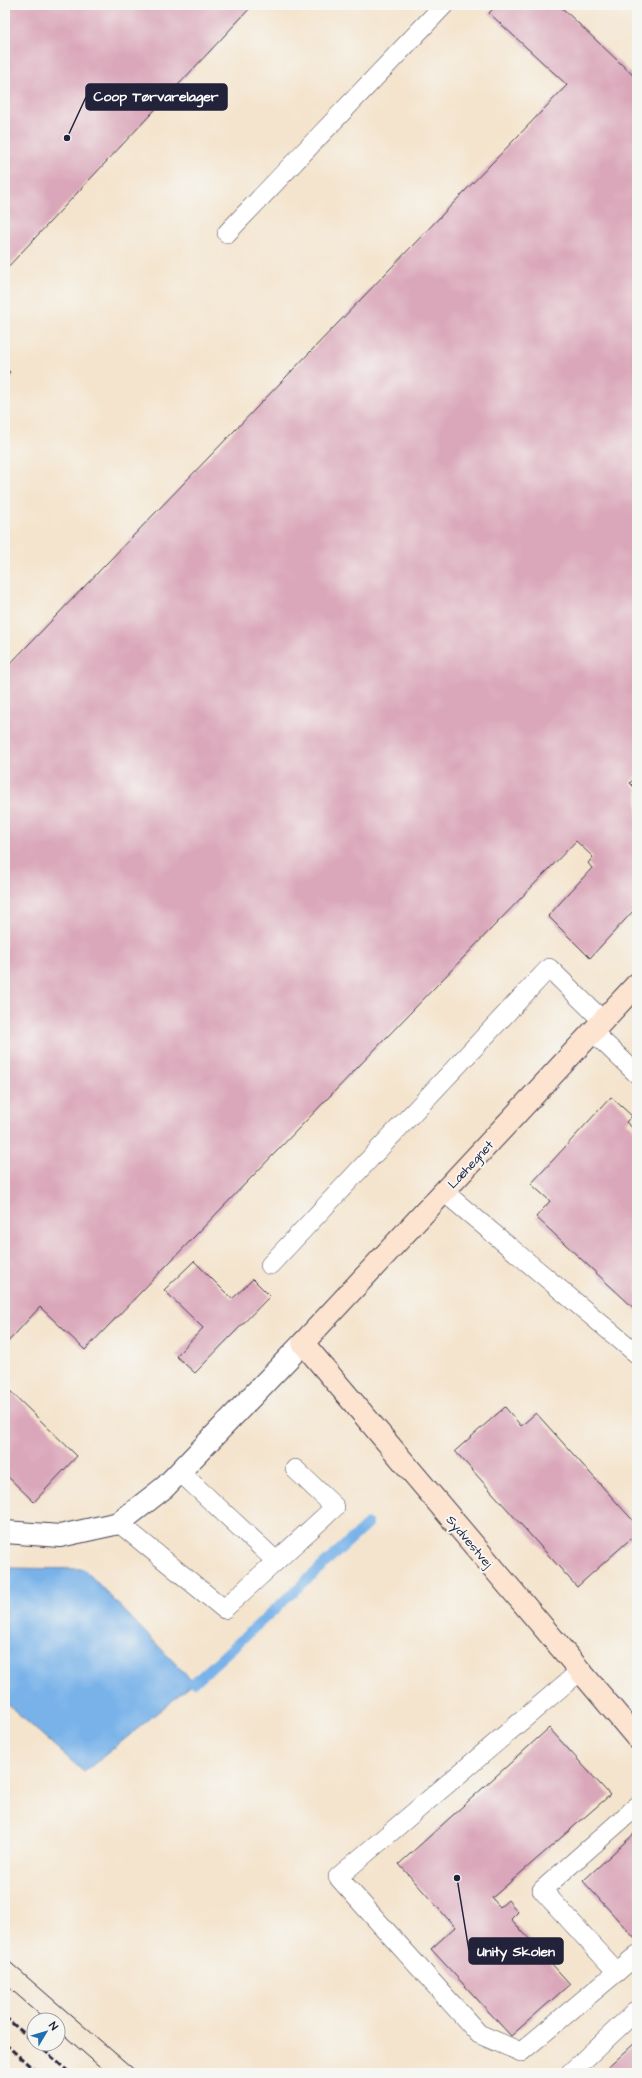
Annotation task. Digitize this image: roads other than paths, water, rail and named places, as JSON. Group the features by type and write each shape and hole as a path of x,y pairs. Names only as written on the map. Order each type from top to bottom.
{"street":[{"name":"Læhegnet","path":"303,1343 637,984"},
{"path":"5,1532 60,1536 120,1523 165,1487 303,1343"},
{"name":"Sydvestvej","path":"303,1343 579,1672 637,1738"}],"lane":[{"path":"227,233 444,5"},
{"path":"270,1266 548,968 637,1074"},
{"path":"444,1192 637,1354"},
{"path":"120,1523 224,1609 335,1507 295,1469"},
{"path":"180,1472 276,1561"},
{"path":"579,1672 338,1876 479,2034 521,2052 637,1955"},
{"path":"617,1972 542,1890 637,1806"},
{"path":"570,2073 637,2010"}],"water":[{"path":"5,1568 84,1569 194,1683 84,1772 5,1702"}],"waterway":[{"path":"194,1683 368,1524"}],"tram line":[{"path":"5,1958 138,2073"},
{"path":"5,1984 37,2012"},
{"path":"66,2037 107,2073"}],"railway":[{"path":"5,2017 26,2035"},
{"path":"5,2044 38,2073"},
{"path":"46,2052 70,2073"}],"place":[{"name":"Coop Tørvarelager","path":"67,138"},
{"name":"Unity Skolen","path":"457,1878"}]}
